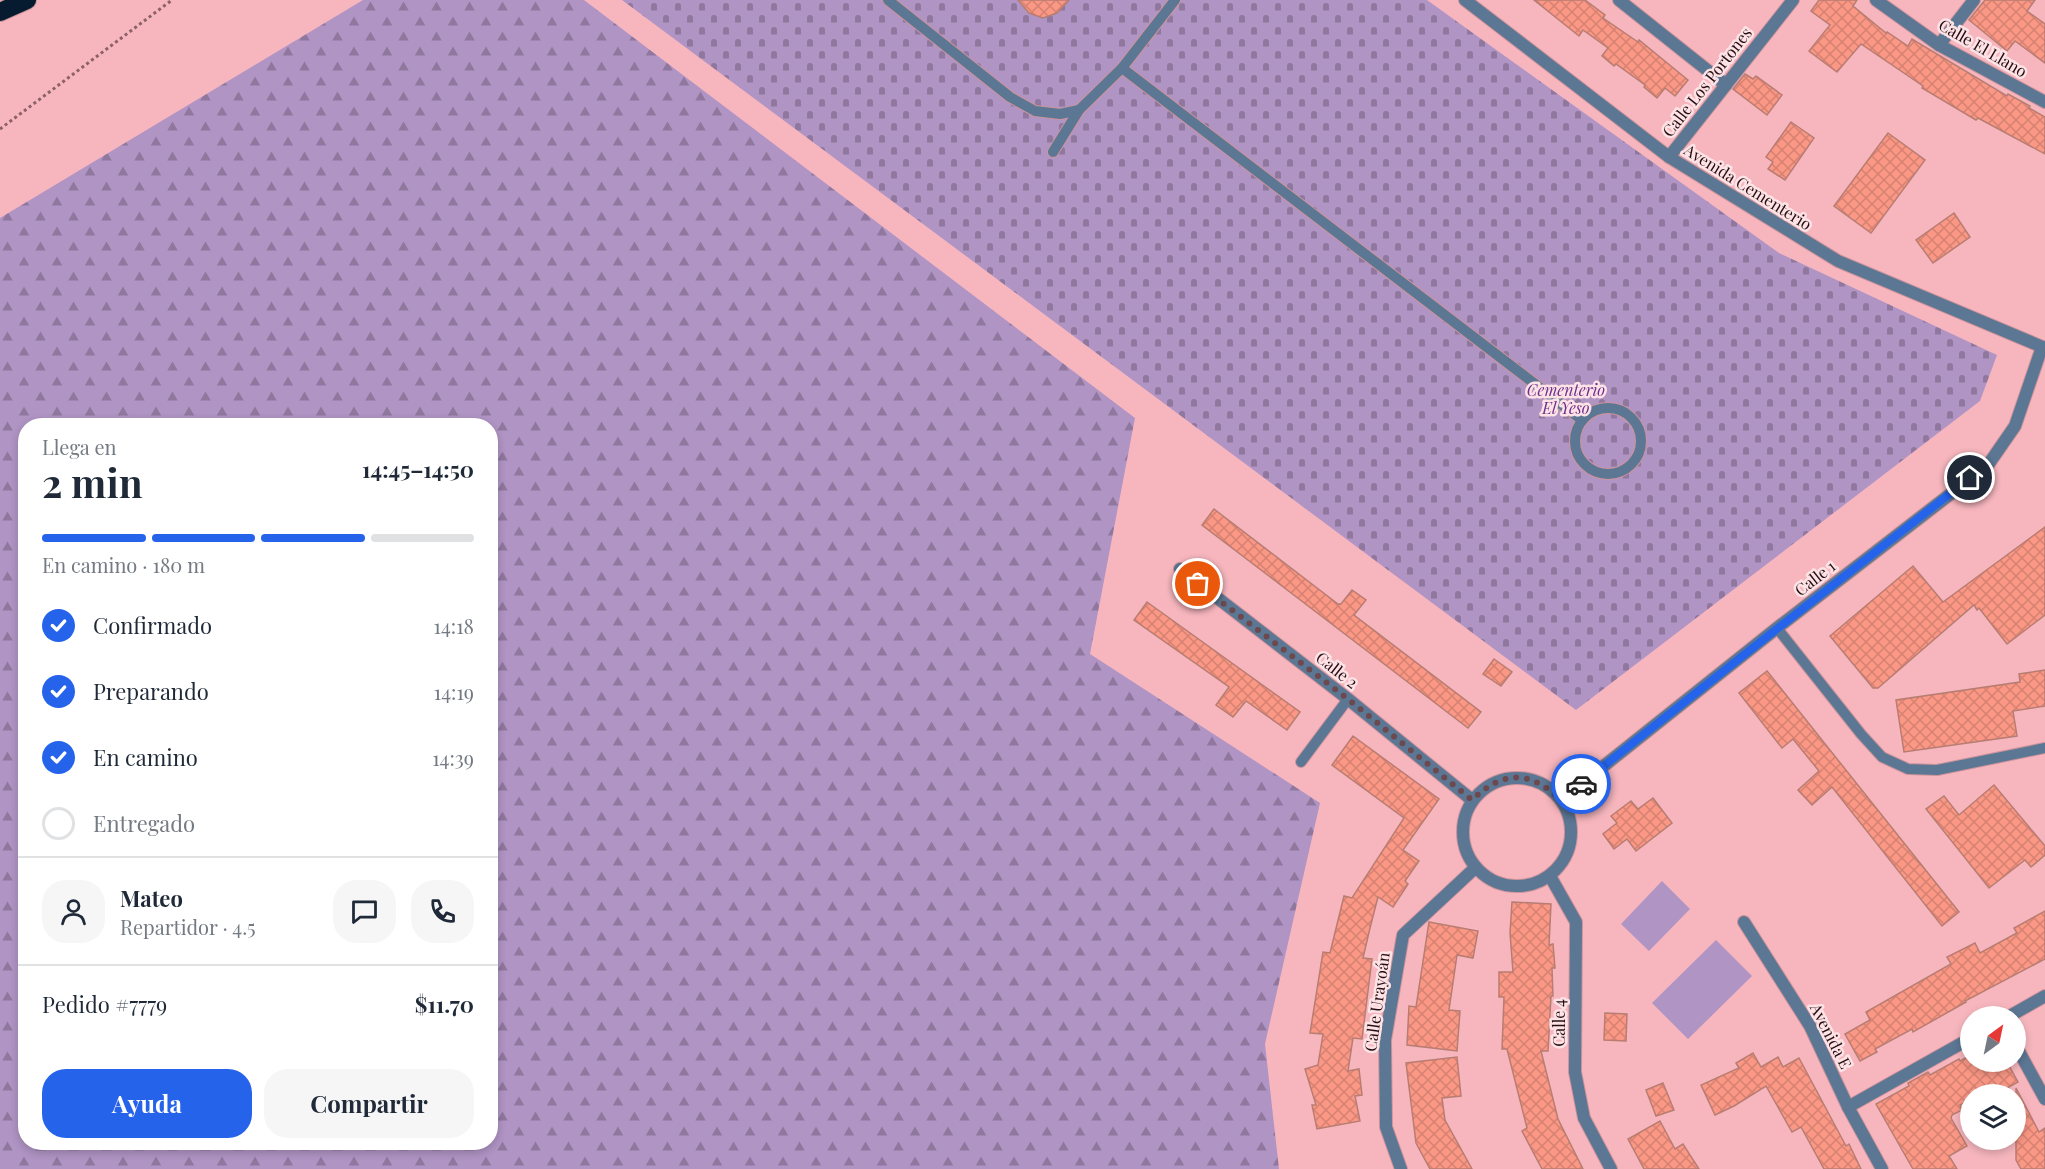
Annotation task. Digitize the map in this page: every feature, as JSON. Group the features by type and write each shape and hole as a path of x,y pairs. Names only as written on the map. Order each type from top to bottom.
{"highway":[{"path":"0,12 27,0"}],"street":[{"name":"Avenida Cementerio","path":"1465,0 1669,157 1838,261 2044,348"},
{"path":"1619,0 1726,85"},
{"name":"Calle Los Portones","path":"1669,157 1793,0"},
{"name":"Calle El Llano","path":"1876,0 1939,45 2045,102"},
{"path":"1939,45 1974,0"},
{"name":"Calle 1","path":"1561,800 1988,465 2014,426 2044,348"},
{"name":"Calle 2","path":"1180,569 1348,699 1472,800"},
{"path":"1506,778 1527,778 1546,786 1561,800 1572,826 1568,854 1550,876 1532,885 1511,887 1491,881 1475,868 1466,852 1462,835 1464,816 1472,800 1487,786 1506,778"},
{"name":"Calle Urayoán","path":"1401,1169 1386,1127 1385,1040 1403,935 1475,868"},
{"name":"Calle 4","path":"1550,876 1576,922 1575,1072 1584,1118 1611,1169"},
{"name":"Avenida E","path":"1744,922 1810,1026 1848,1107 1882,1169"},
{"path":"2026,1007 2045,996"},
{"path":"1848,1107 1960,1044"},
{"path":"2026,1064 2045,1099"}],"lane":[{"path":"888,0 1010,97 1035,111 1060,114 1078,110"},
{"path":"1053,152 1078,110 1122,68 1175,0"},
{"path":"1122,68 1582,420"},
{"path":"1601,408 1623,411 1633,418 1642,439 1640,450 1628,468 1619,473 1608,474 1598,473 1588,468 1581,460 1574,440 1576,429 1582,420 1590,412 1601,408"},
{"path":"1778,628 1861,734 1882,757 1908,769 1937,770 2045,748"},
{"path":"1301,762 1348,699"}],"path":[{"path":"0,129 172,0"}],"green space":[{"path":"363,0 584,0 1135,418 1090,654 1320,803 1265,1044 1279,1169 0,1169 0,218"},
{"name":"Cementerio El Yeso","path":"622,0 1427,0 1779,253 1997,355 1980,401 1576,710"},
{"path":"1662,881 1690,909 1649,951 1621,924"},
{"path":"1716,940 1752,976 1688,1039 1652,1003"}],"building":[{"path":"1018,0 1069,0 1057,13 1043,18 1029,13"},
{"path":"1534,0 1585,0 1605,15 1603,18 1638,42 1639,40 1688,80 1675,96 1665,88 1657,98 1644,87 1645,85 1602,56 1608,48 1583,30 1579,36"},
{"path":"1819,0 1857,0 1853,6 1886,33 1908,46 1912,39 2007,96 2008,94 2030,106 2029,108 2045,117 2045,154 1978,118 1976,120 1922,88 1923,86 1861,44 1837,72 1809,51 1830,25 1811,11"},
{"path":"1985,0 2035,0 2027,11 2045,24 2045,63 2015,41 2007,51 1969,20"},
{"path":"1745,74 1753,79 1756,76 1782,95 1767,115 1733,89"},
{"path":"1791,122 1814,138 1785,180 1768,169 1773,162 1766,157"},
{"path":"1888,133 1925,160 1871,233 1834,206"},
{"path":"1954,213 1970,237 1933,263 1916,240"},
{"path":"1214,509 1338,604 1341,604 1352,590 1366,600 1354,615 1481,712 1468,728 1202,525"},
{"path":"2045,527 2045,615 2007,644 1979,608 1977,610 1974,605 1878,688 1873,688 1830,636 1913,566 1943,602"},
{"path":"1147,602 1300,712 1287,730 1246,701 1233,717 1216,705 1229,687 1134,620"},
{"path":"1494,659 1512,672 1501,686 1483,674"},
{"path":"2045,670 2045,706 2013,711 2017,736 1904,752 1896,700 2020,682 2019,674"},
{"path":"1767,671 1959,912 1942,926 1832,787 1812,805 1798,790 1819,771 1793,739 1782,748 1739,693"},
{"path":"1353,736 1439,799 1403,850 1419,861 1405,881 1408,884 1393,907 1378,897 1370,928 1363,958 1372,959 1362,1039 1353,1038 1348,1071 1359,1069 1362,1095 1355,1096 1360,1121 1317,1129 1312,1105 1316,1105 1305,1069 1318,1065 1323,1034 1310,1033 1323,952 1330,953 1344,896 1352,898 1404,818 1332,765"},
{"path":"1994,785 2045,846 2045,855 2031,867 2025,860 1989,888 1926,809 1944,796 1959,815"},
{"path":"1653,798 1672,823 1636,851 1627,839 1614,849 1603,834 1617,823 1611,816 1631,801 1638,809"},
{"path":"1512,902 1551,904 1549,945 1553,944 1555,968 1552,968 1553,996 1551,996 1548,1051 1541,1051 1558,1119 1583,1169 1542,1169 1522,1131 1527,1128 1507,1049 1502,1049 1504,997 1499,997 1499,972 1513,972 1510,933"},
{"path":"2045,911 2045,959 1965,1001 1913,1032 1912,1029 1875,1049 1877,1052 1860,1061 1845,1034 1870,1020 1866,1012 1951,964 1947,957 1975,943 1980,953 2017,933 2014,928"},
{"path":"1429,922 1478,931 1473,958 1457,955 1449,1010 1460,1011 1457,1051 1407,1045 1409,1006 1416,1007"},
{"path":"1605,1013 1627,1014 1626,1041 1604,1040"},
{"path":"1753,1053 1761,1067 1778,1057 1783,1067 1799,1058 1846,1146 1849,1144 1861,1169 1824,1169 1801,1127 1792,1132 1766,1086 1715,1115 1701,1085 1739,1068 1736,1063"},
{"path":"1457,1057 1461,1096 1442,1098 1445,1120 1472,1169 1430,1169 1416,1143 1406,1063"},
{"path":"1959,1059 1960,1072 2012,1072 2018,1082 2014,1084 1960,1084 1960,1111 1951,1118 1960,1134 1960,1150 1949,1156 1957,1169 1913,1169 1876,1104 1909,1086 1908,1083 1928,1072 1930,1075"},
{"path":"1663,1083 1674,1110 1656,1116 1646,1090"},
{"path":"2026,1107 2039,1132 2045,1128 2045,1169 2021,1169 2016,1160 2016,1150 2026,1150"},
{"path":"1660,1121 1675,1149 1683,1144 1699,1169 1644,1169 1628,1139"}],"way so far":[{"path":"1198,584 1348,699 1472,800 1487,786 1506,778 1527,778 1546,786 1561,800 1581,784"}],"route":[{"path":"1581,784 1970,478"}]}
